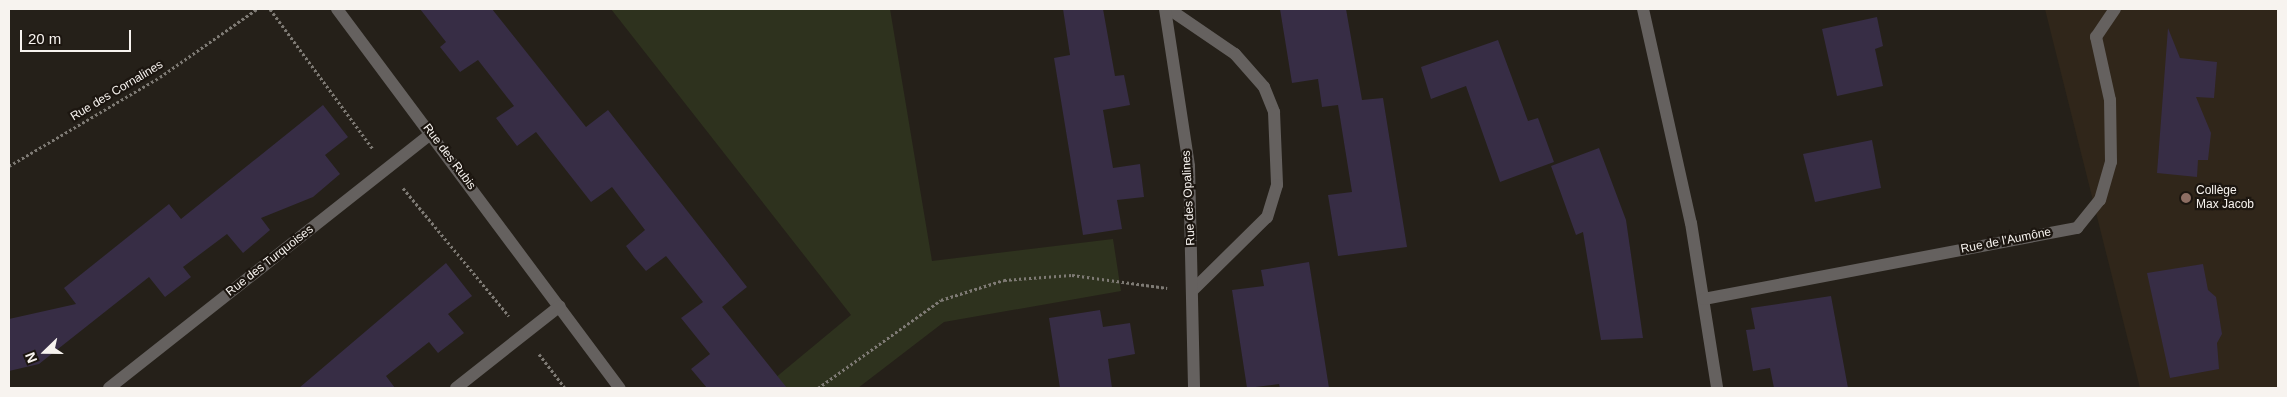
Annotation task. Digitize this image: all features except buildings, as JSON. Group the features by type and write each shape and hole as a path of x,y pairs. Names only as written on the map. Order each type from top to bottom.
{"street":[{"name":"Rue des Rubis","path":"337,9 620,388"},
{"name":"Rue des Opalines","path":"1167,9 1189,166 1194,290 1194,388"},
{"path":"1167,9 1235,54 1264,87 1274,112 1277,185 1267,217 1194,290"},
{"path":"1643,9 1692,223 1717,388"},
{"name":"Rue de l'Aumône","path":"1704,299 2078,228 2100,200 2111,162 2110,100 2096,36 2115,9"},
{"name":"Rue des Turquoises","path":"109,388 432,134"},
{"path":"456,388 560,306"}],"path":[{"name":"Rue des Cornalines","path":"9,166 160,77 256,9"},
{"path":"818,388 941,300 1004,280 1072,275 1194,290"},
{"path":"524,335 565,388"}],"shaded area":[{"name":"Collège Max Jacob","path":"2045,9 2278,9 2278,388 2140,388"}],"green space":[{"path":"611,9 890,9 932,261 1113,239 1121,291 944,322 858,388 763,388 851,315"}],"place":[{"name":"Collège Max Jacob","path":"2186,198"}]}
